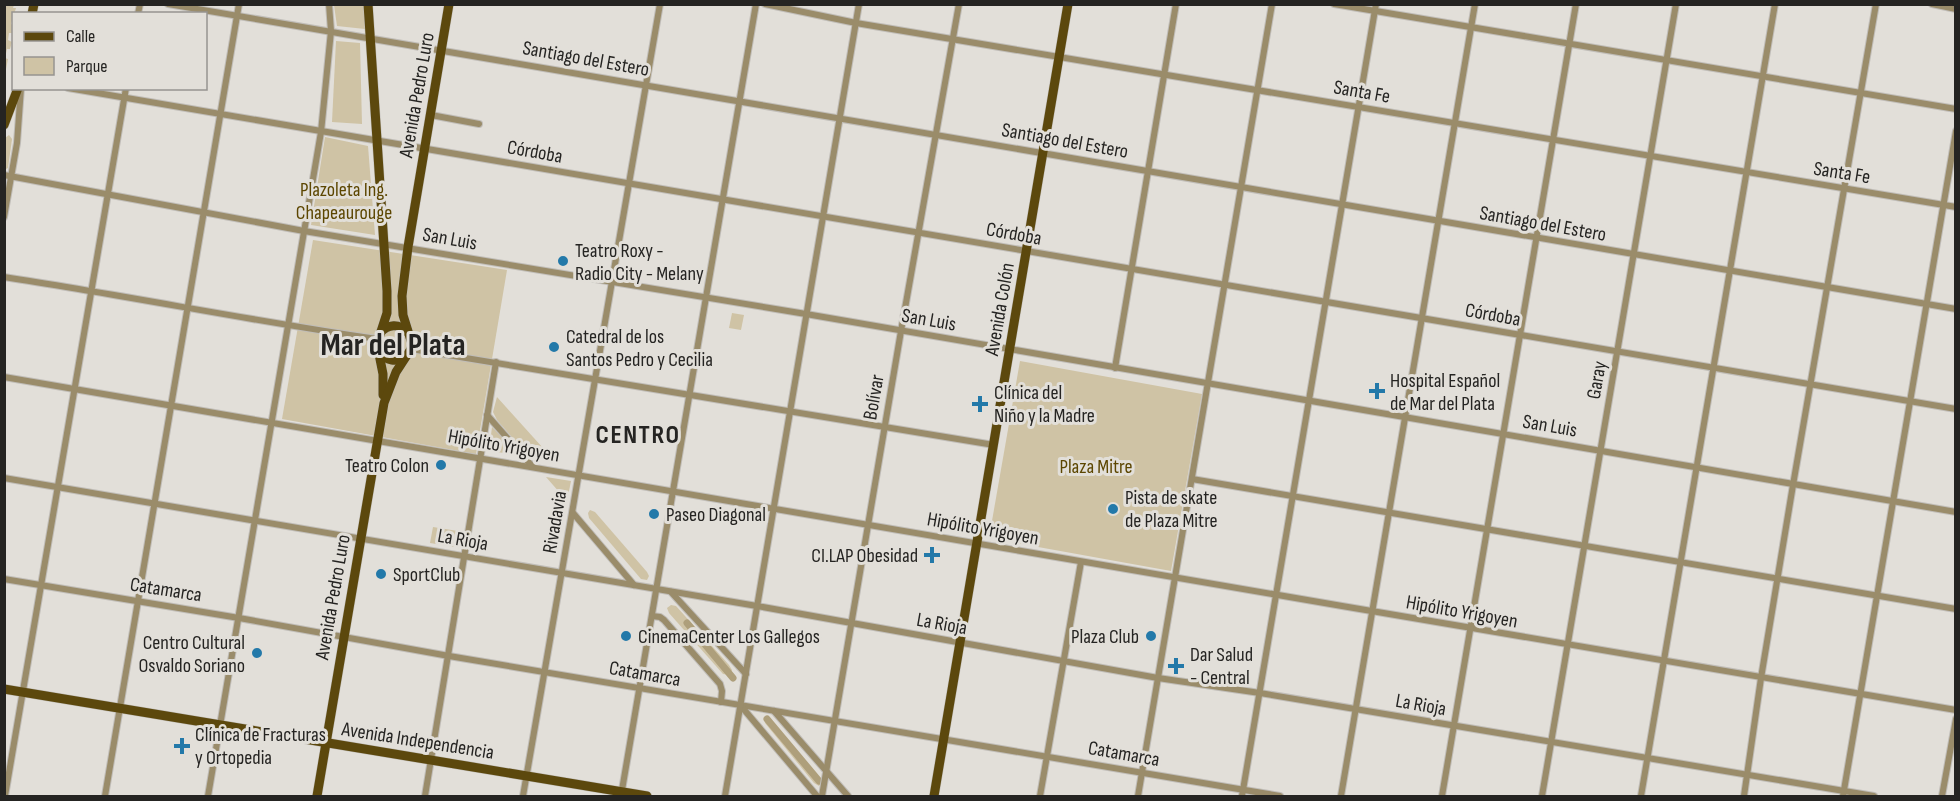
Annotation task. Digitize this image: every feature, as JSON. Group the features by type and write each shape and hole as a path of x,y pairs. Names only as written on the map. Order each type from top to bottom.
{"main road":[{"path":"368,4 387,291 387,313 378,337 378,350 390,360 396,360 409,352 411,338 409,333 399,326 387,327 378,337"},
{"name":"Avenida Pedro Luro","path":"409,333 403,315 402,296 408,247 449,4"},
{"name":"Avenida Colón","path":"934,796 1068,4"},
{"path":"4,125 19,90"},
{"path":"387,291 394,302 402,296"},
{"name":"Avenida Pedro Luro","path":"378,350 383,374 384,403"},
{"name":"Avenida Pedro Luro","path":"316,796 384,403 396,372 409,352"},
{"name":"Avenida Independencia","path":"4,689 527,776 622,794 647,796"}],"street":[{"name":"Santiago del Estero","path":"168,4 1956,309"},
{"path":"105,796 239,4"},
{"path":"208,796 321,132 331,31 329,4"},
{"name":"Rivadavia","path":"523,796 660,4"},
{"path":"622,794 756,4"},
{"name":"Santa Fe","path":"765,4 1164,75 1956,207"},
{"path":"725,796 859,4"},
{"name":"Bolívar","path":"822,796 884,427 959,4"},
{"path":"1115,368 1176,4"},
{"path":"1138,796 1272,4"},
{"path":"1334,4 1375,8 1471,28 1956,109"},
{"path":"1341,796 1475,4"},
{"path":"1442,796 1576,4"},
{"name":"Garay","path":"1542,796 1676,4"},
{"path":"1641,796 1775,4"},
{"path":"1744,796 1761,678 1826,288 1876,4"},
{"path":"1932,4 1956,9"},
{"path":"1243,793 1375,8"},
{"path":"4,217 8,176 17,143 20,90"},
{"name":"Córdoba","path":"79,90 1956,410"},
{"path":"5,796 126,90"},
{"path":"430,115 479,124"},
{"path":"1843,794 1956,131"},
{"name":"San Luis","path":"8,176 304,231 806,314 1601,450 1793,486 1956,512"},
{"path":"4,277 92,290 287,326 378,337"},
{"path":"409,352 496,362 994,446"},
{"path":"425,796 496,362"},
{"name":"Hipólito Yrigoyen","path":"4,376 673,490 1175,579 1956,710"},
{"path":"487,415 532,466"},
{"name":"La Rioja","path":"4,478 671,591 1158,678 1648,758 1843,794 1874,796"},
{"path":"1192,479 1956,609"},
{"path":"573,513 634,585"},
{"path":"1040,796 1081,562"},
{"name":"Catamarca","path":"4,579 1142,773 1243,793 1280,796"},
{"path":"671,591 746,674"},
{"path":"652,616 664,620 720,684 721,702"},
{"path":"740,705 817,796"},
{"path":"774,710 848,796"},
{"path":"1942,796 1956,718"}],"green space":[{"path":"4,5 14,5 13,8 16,8 15,12 12,12 12,33 9,33 8,40 12,42 10,49 7,49 5,58 8,59 6,69 4,68"},
{"path":"334,5 364,5 365,29 337,26"},
{"path":"336,41 360,43 362,124 332,122"},
{"path":"9,135 12,139 8,168 5,169 5,138"},
{"name":"Plazoleta Ing. Chapeaurouge","path":"325,137 368,146 375,235 311,225"},
{"path":"313,240 507,270 476,454 282,419"},
{"path":"732,313 744,315 741,330 729,328"},
{"name":"Plaza Mitre","path":"1020,361 1202,394 1171,571 989,538"},
{"path":"497,397 552,458 551,460 528,456 497,420 493,412"},
{"path":"492,427 519,455 489,451"},
{"path":"546,477 571,481 567,501"},
{"path":"590,510 595,512 647,572 649,576 647,580 641,579 589,518"},
{"path":"433,527 464,532 461,548 430,543"},
{"path":"671,605 676,606 729,665 732,670 730,675 723,674 669,613 667,608"},
{"path":"765,718 769,719 819,780 821,783 819,786 814,783 765,723"}],"waterway":[{"path":"687,623 733,678"},
{"path":"767,719 819,781"}],"place":[{"name":"Teatro Roxy - Radio City - Melany","path":"563,261"},
{"name":"Catedral de los Santos Pedro y Cecilia","path":"554,347"},
{"name":"Hospital Español de Mar del Plata","path":"1377,391"},
{"name":"Clínica del Niño y la Madre","path":"980,404"},
{"name":"Teatro Colon","path":"441,465"},
{"name":"Pista de skate de Plaza Mitre","path":"1113,509"},
{"name":"Paseo Diagonal","path":"654,514"},
{"name":"CI.LAP Obesidad","path":"932,555"},
{"name":"SportClub","path":"381,574"},
{"name":"CinemaCenter Los Gallegos","path":"626,636"},
{"name":"Plaza Club","path":"1151,636"},
{"name":"Centro Cultural Osvaldo Soriano","path":"257,653"},
{"name":"Dar Salud - Central","path":"1176,666"},
{"name":"Clínica de Fracturas y Ortopedia","path":"182,746"}],"district":[{"name":"Mar del Plata","path":"393,344"},
{"name":"CENTRO","path":"638,434"}]}
